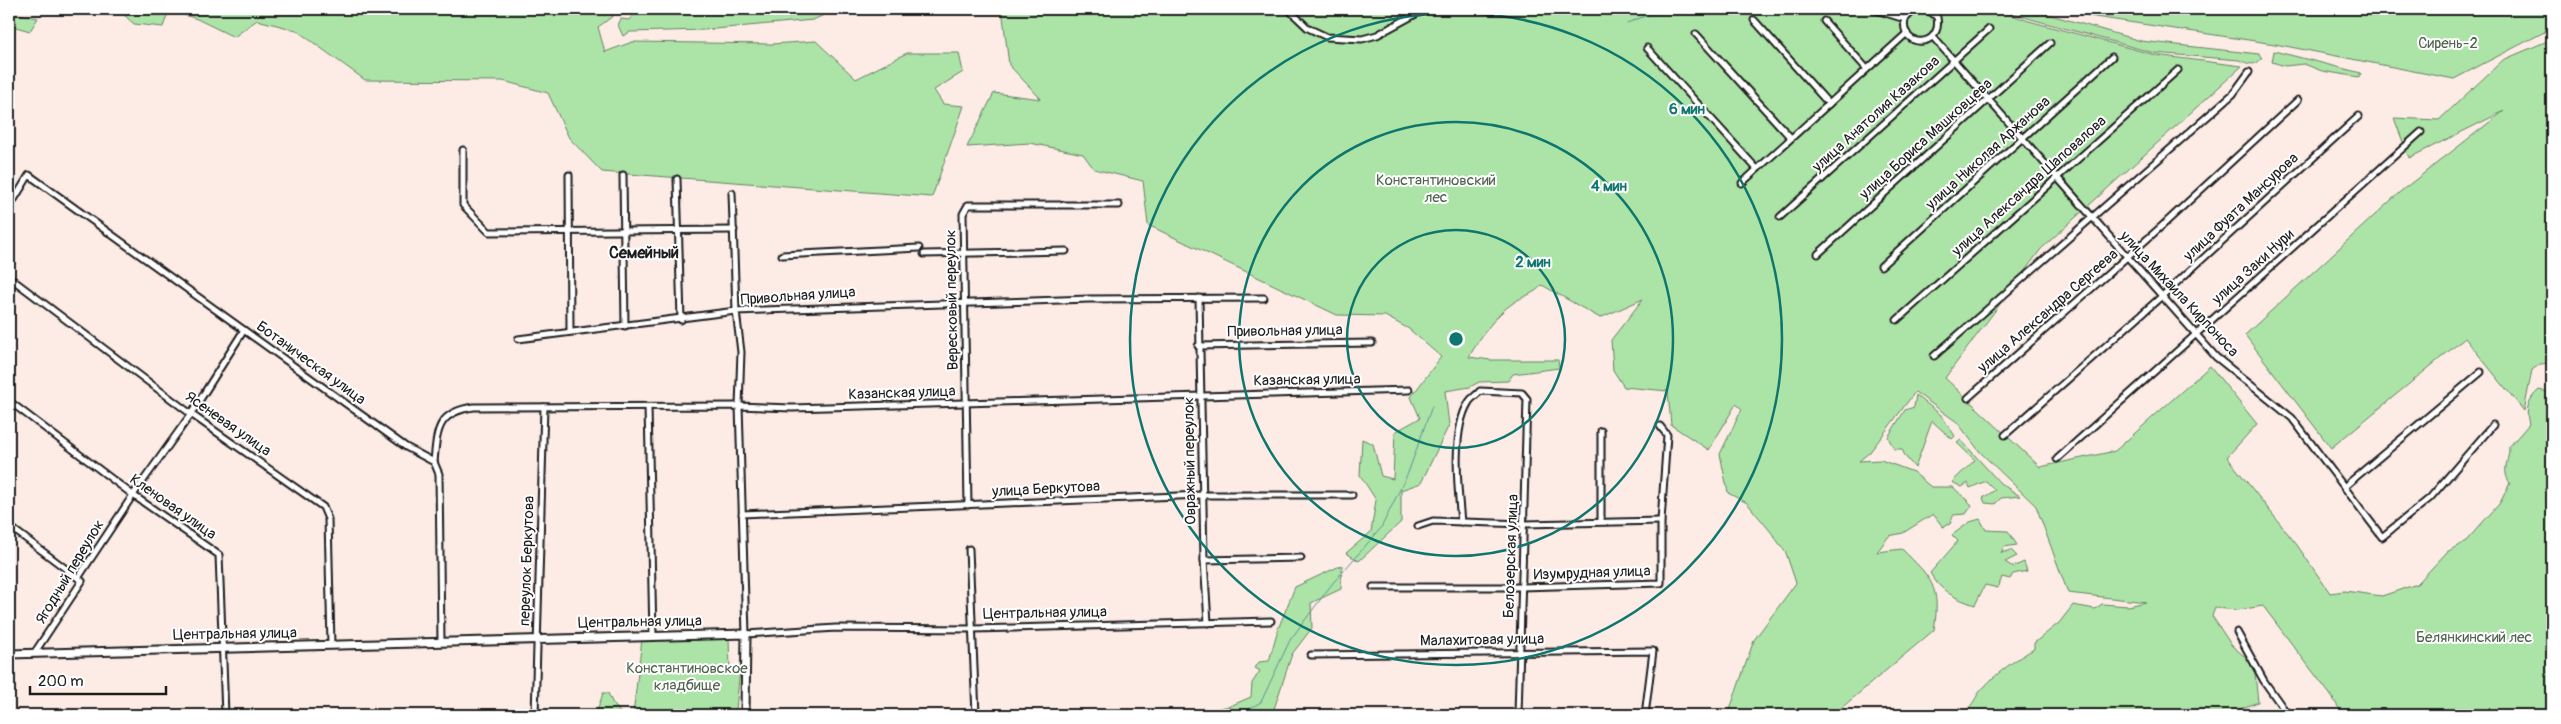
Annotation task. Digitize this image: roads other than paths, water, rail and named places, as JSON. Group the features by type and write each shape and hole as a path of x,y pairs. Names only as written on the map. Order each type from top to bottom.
{"street":[{"path":"1288,9 1308,28 1327,36 1362,39 1377,35 1425,9"},
{"path":"1873,9 1905,19"},
{"path":"1905,19 1915,9"},
{"path":"1905,19 1907,33 1917,41 1928,40 1932,37 1938,22 1933,13 1926,9"},
{"path":"1754,20 1829,104"},
{"path":"1824,21 1867,69"},
{"name":"улица Анатолия Казакова","path":"1780,217 1989,29"},
{"path":"1742,183 1907,33"},
{"path":"1696,34 1791,138"},
{"name":"улица Михаила Кирпоноса","path":"1932,37 2216,357 2292,418 2382,536 2430,498 2493,425"},
{"name":"улица Бориса Машковцева","path":"1818,254 2050,43"},
{"path":"1647,48 1757,169"},
{"name":"улица Николая Аржанова","path":"1881,266 2112,57"},
{"name":"улица Александра Шаповалова","path":"1898,320 2178,70"},
{"path":"1934,356 2233,94 2249,72"},
{"name":"улица Александра Сергеева","path":"1968,398 2127,257 2298,100"},
{"name":"улица Фуата Мансурова","path":"2005,435 2162,296 2358,116"},
{"name":"улица Заки Нури","path":"2057,459 2421,132"},
{"path":"463,150 463,205 489,232 734,230"},
{"name":"Ботаническая улица","path":"9,208 29,175 406,447 434,462"},
{"path":"569,175 570,331"},
{"path":"623,175 625,326"},
{"path":"677,179 680,229 681,320"},
{"path":"518,339 570,331 681,320 736,311 732,193"},
{"name":"Вересковый переулок","path":"968,505 963,214 968,205 1119,205"},
{"path":"782,255 919,248"},
{"path":"924,254 1066,251"},
{"name":"Ясеневая улица","path":"9,277 191,414 323,507 328,519 331,645"},
{"name":"Привольная улица","path":"745,715 746,634 739,406 741,352 736,311 1199,298 1264,298"},
{"name":"Овражный переулок","path":"1199,298 1198,346 1201,395 1202,495 1208,623"},
{"name":"Ягодный переулок","path":"35,652 82,581 78,578 133,495 191,414 244,330"},
{"name":"Привольная улица","path":"1198,346 1372,343"},
{"path":"2344,487 2481,372"},
{"name":"Казанская улица","path":"434,462 437,428 444,419 456,412 474,407 739,406 792,408 1409,390"},
{"name":"Белозерская улица","path":"1461,522 1458,448 1460,427 1469,402 1480,392 1522,393 1527,398 1525,524 1521,587 1518,715"},
{"name":"Кленовая улица","path":"9,401 133,495 219,555 225,715"},
{"name":"переулок Беркутова","path":"535,715 544,407"},
{"path":"648,407 653,635"},
{"path":"1418,526 1433,521 1525,524 1600,520 1661,521 1666,435 1660,426"},
{"path":"1600,520 1601,431"},
{"path":"434,462 439,474 441,642"},
{"name":"улица Беркутова","path":"742,514 1202,495 1352,495"},
{"name":"Изумрудная улица","path":"1373,588 1521,587 1660,583 1661,521"},
{"path":"9,526 78,578"},
{"path":"969,549 976,715"},
{"path":"1204,560 1301,558"},
{"name":"Центральная улица","path":"9,654 537,638 746,634 836,628 973,628 1272,621"},
{"path":"2237,632 2264,681 2287,715"},
{"name":"Малахитовая улица","path":"1311,655 1653,652 1645,715"}],"waterway":[{"path":"1627,23 1664,9"},
{"path":"1239,715 1261,702 1290,640 1332,584 1381,528 1408,473 1432,406"}],"district":[{"name":"Семейный","path":"644,253"}],"park label":[{"name":"Сирень-2","path":"2448,43"},
{"name":"Константиновский лес","path":"1436,188"},
{"name":"Белянкинский лес","path":"2474,637"},
{"name":"Константиновское кладбище","path":"687,676"}]}
